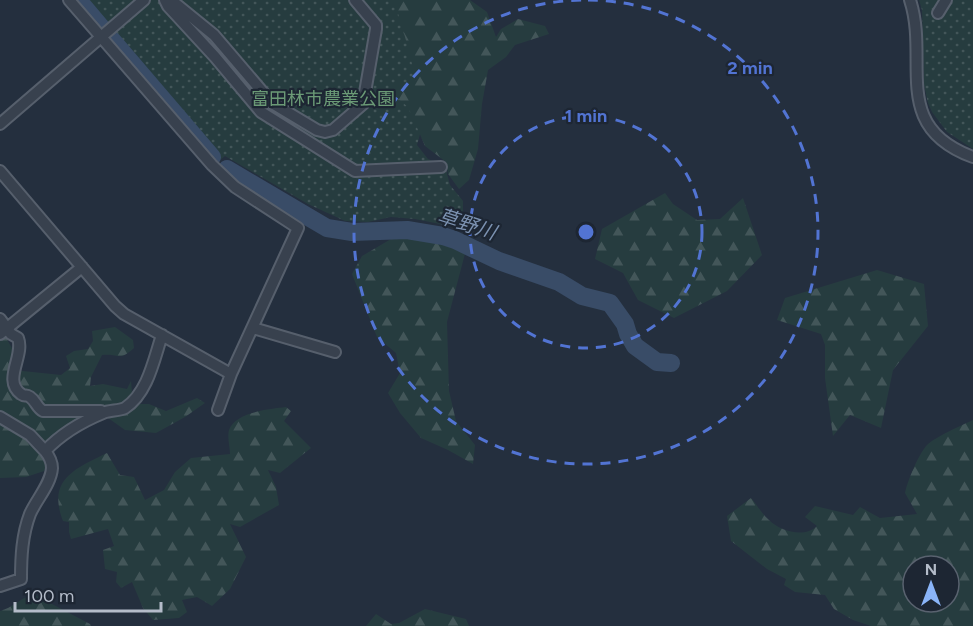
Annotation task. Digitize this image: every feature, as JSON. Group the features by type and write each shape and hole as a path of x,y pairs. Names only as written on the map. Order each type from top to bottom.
{"street":[{"path":"69,0 235,188 298,228 231,374 218,410"},
{"path":"0,124 144,0"},
{"path":"165,0 261,112 355,171 441,166"},
{"path":"171,0 214,35 272,103 317,130 325,132 333,130 363,104 376,25 355,0"},
{"path":"910,0 917,36 916,85 922,112 928,123 946,142 973,157"},
{"path":"938,13 946,0"},
{"path":"0,171 124,314 231,374"},
{"path":"4,332 82,267"},
{"path":"0,320 4,332 18,338 21,344 12,378 14,384 20,393 30,398 40,410 124,409 139,394 162,335"},
{"path":"254,328 335,352"},
{"path":"45,451 68,431 105,411"},
{"path":"0,417 30,435 50,458 52,467 30,514 22,545 21,579 0,586"}],"green space":[{"name":"富田林市農業公園","path":"83,0 399,0 410,37 422,127 417,145 428,159 445,166 450,185 463,201 463,226 391,217 368,222 345,221 308,204 225,156 220,160"},
{"path":"394,0 470,0 487,12 496,37 501,29 518,19 545,26 549,34 515,45 506,57 488,70 478,149 469,180 459,189 448,174 446,162 425,146 408,107 397,98 395,84 416,81"},
{"path":"919,0 973,0 973,149 947,132 928,103 924,85 922,10"},
{"path":"665,193 673,204 697,220 720,219 743,198 762,255 727,291 674,318 638,300 623,273 595,259 602,229"},
{"path":"403,232 431,233 467,246 447,322 449,391 456,421 475,445 473,464 421,438 400,413 388,393 400,373 396,353 377,337 352,274 362,256"},
{"path":"877,270 924,284 928,326 893,370 881,428 850,415 833,436 825,378 825,345 821,334 777,320 785,298"},
{"path":"0,327 13,350 13,370 61,375 70,368 66,356 74,351 88,349 93,341 92,331 115,327 133,340 134,348 122,356 102,355 91,377 90,386 103,384 127,389 131,381 133,404 149,404 166,411 197,398 205,403 156,433 125,430 97,410 45,442 43,452 48,463 44,471 26,477 0,478"},
{"path":"286,407 291,411 284,421 311,448 280,473 268,470 276,487 279,505 240,527 230,524 246,557 230,589 212,606 197,597 182,600 187,612 179,618 153,620 143,608 132,582 121,588 116,582 117,572 105,569 103,550 114,546 108,529 71,539 69,522 63,521 58,495 61,486 74,471 107,453 120,475 134,477 145,500 164,490 175,472 191,458 230,454 229,430 238,419 254,412"},
{"path":"973,420 973,626 871,626 853,620 834,609 825,595 795,592 784,585 786,579 767,569 731,541 727,516 751,498 774,524 780,528 800,533 817,526 805,517 815,506 853,515 860,507 880,518 917,514 905,493 920,455 927,445"},
{"path":"33,594 91,626 0,626 0,611"},
{"path":"425,609 466,619 469,626 366,626 376,614 391,624 399,623"}],"waterway":[{"name":"草野川","path":"78,0 101,27"},
{"name":"草野川","path":"112,40 212,157"},
{"name":"草野川","path":"227,169 327,228 352,232 407,230 443,236 499,261 559,282 582,296 610,303 625,324 635,346 657,362 671,363"}]}
